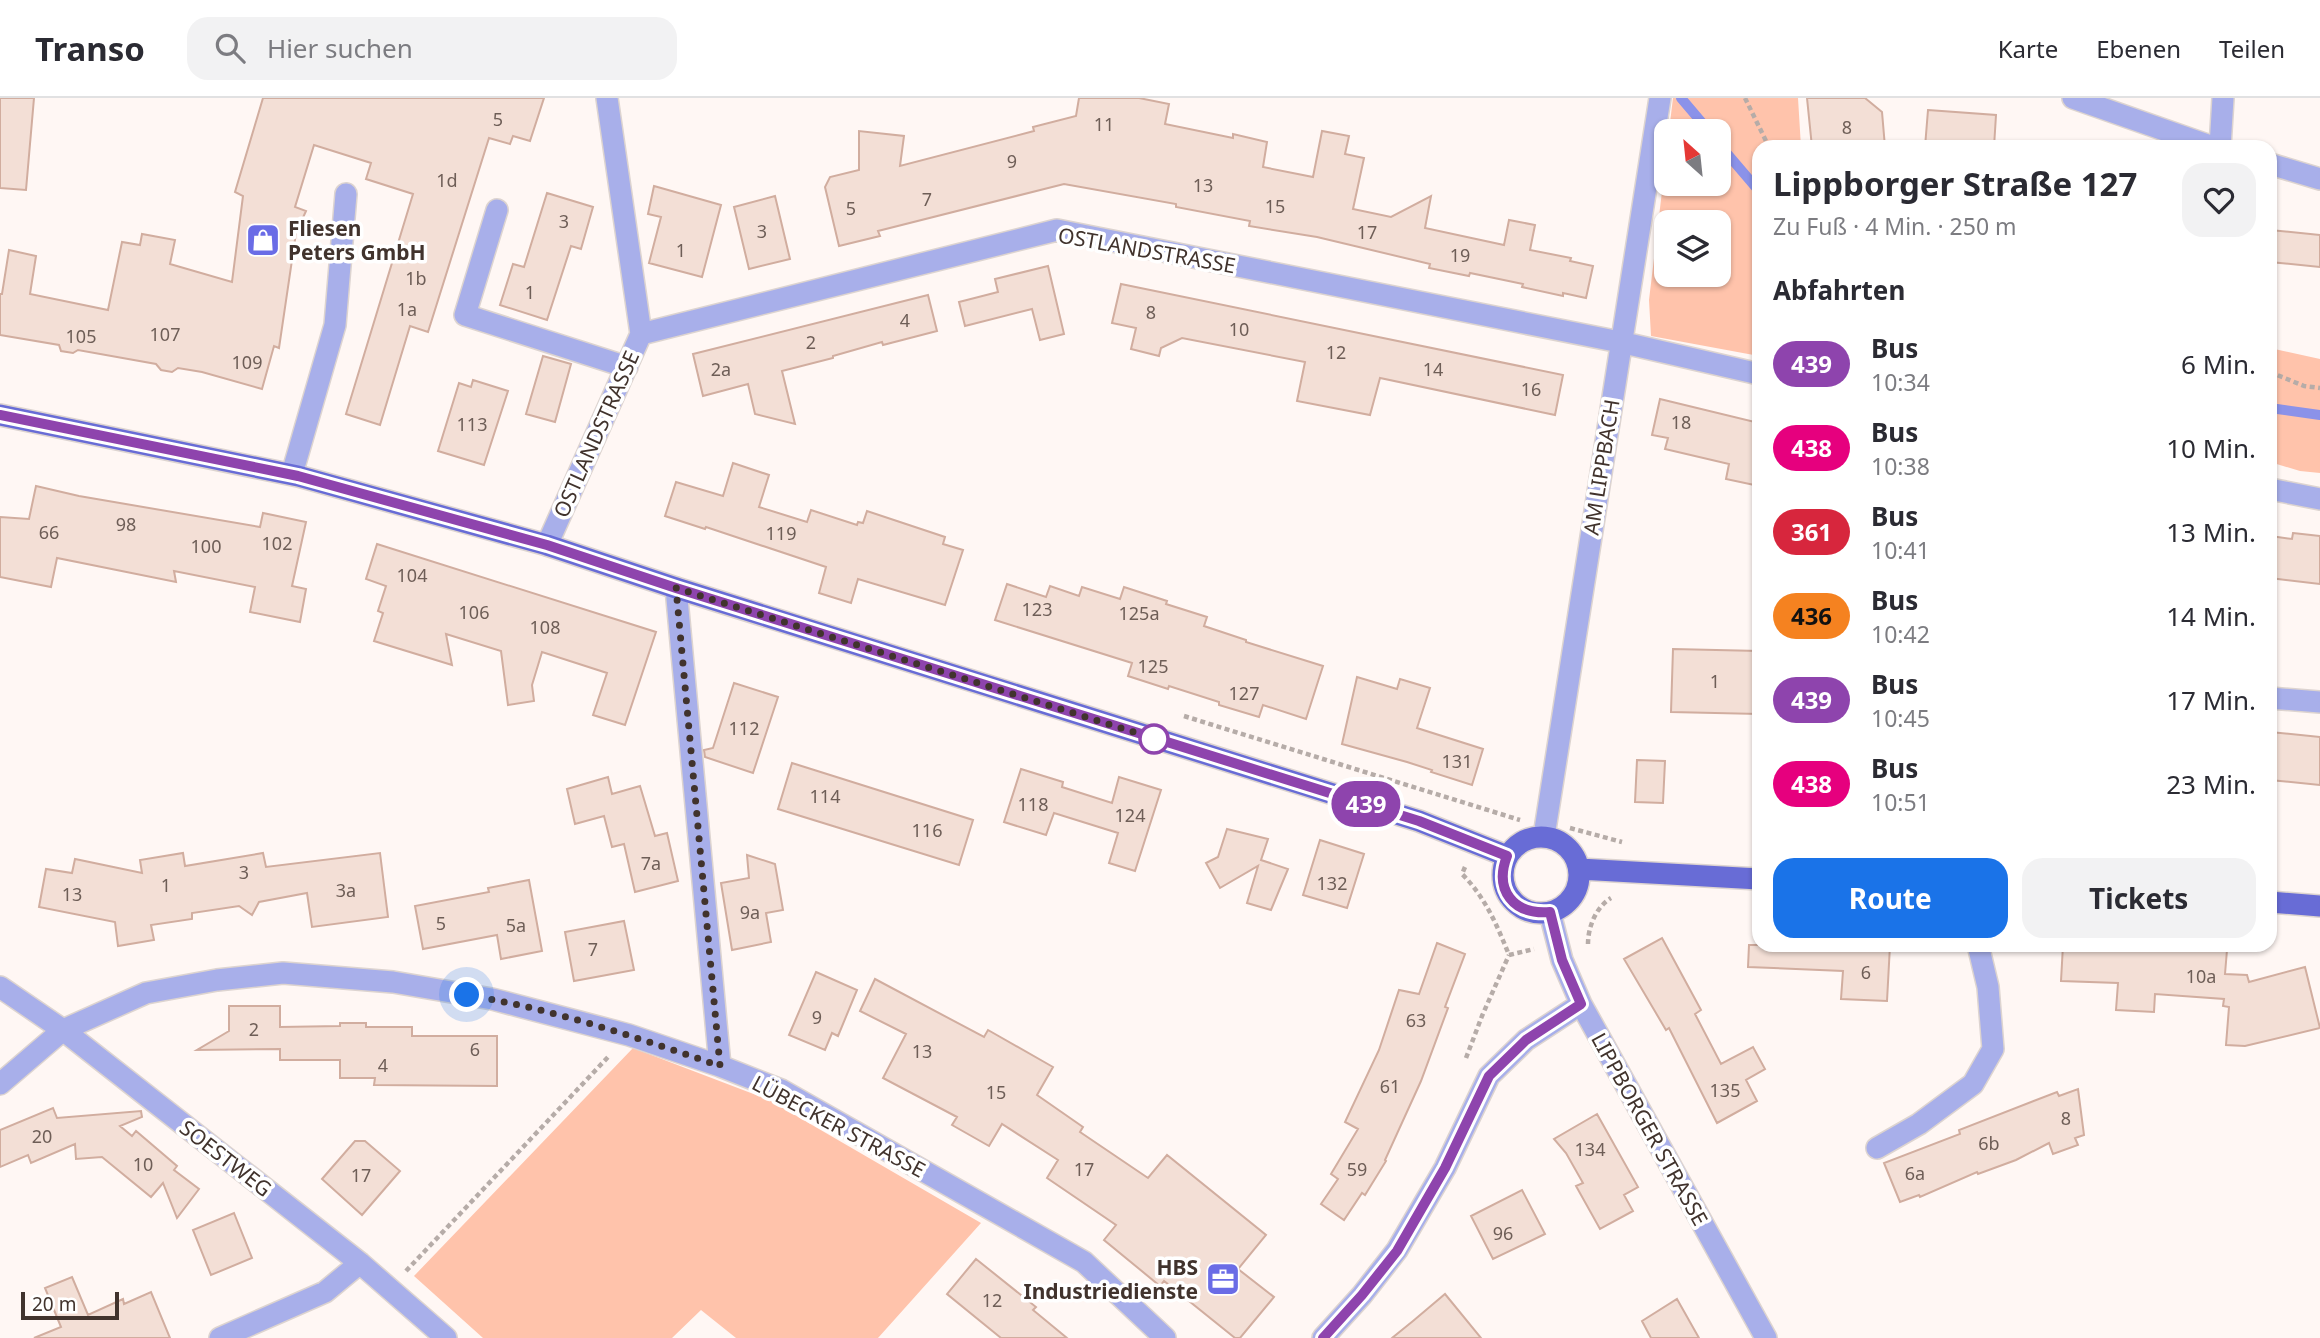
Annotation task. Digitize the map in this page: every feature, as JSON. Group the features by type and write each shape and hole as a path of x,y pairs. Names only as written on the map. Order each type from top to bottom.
{"main road":[{"path":"0,415 292,474 547,545 1419,821 1507,856"},
{"path":"1544,830 1567,846 1575,857 1579,880 1569,901 1550,912 1537,914 1524,910 1506,893 1503,868 1507,856 1523,841 1544,830"},
{"path":"1579,869 1752,879"},
{"path":"2277,903 2320,906"}],"street":[{"path":"607,98 641,334"},
{"name":"AM LIPPBACH","path":"1544,830 1660,98"},
{"path":"2073,98 2193,140"},
{"path":"2220,140 2223,98"},
{"path":"2277,166 2320,179"},
{"path":"292,474 335,325 346,194"},
{"path":"498,210 465,315 627,367"},
{"name":"OSTLANDSTRASSE","path":"547,545 641,334 1057,230 1620,342 1752,372"},
{"path":"2277,490 2320,499"},
{"path":"676,588 720,1066"},
{"path":"2277,699 2320,702"},
{"name":"LIPPBORGER STRASSE","path":"1550,912 1558,943 1581,1004 1766,1338"},
{"path":"1877,1148 1919,1124 1973,1084 1993,1049 1988,987 1980,952"},
{"name":"LÜBECKER STRASSE","path":"0,1084 64,1030 146,993 217,980 283,973 393,982 492,999 629,1035 781,1090 1084,1262 1165,1338"},
{"name":"SOESTWEG","path":"0,987 64,1030 360,1263 446,1338"},
{"path":"1323,1338 1397,1251 1445,1168 1489,1076 1526,1040 1581,1004"},
{"path":"220,1338 325,1292 360,1263"}],"path":[{"path":"1745,98 1766,140"},
{"path":"2277,375 2304,386 2320,388"},
{"path":"1173,712 1544,830 1569,827 1642,846 1642,872"},
{"path":"1465,1063 1509,955 1485,903 1476,888 1462,874 1488,811"},
{"path":"1588,946 1588,934 1593,918 1606,900 1618,894"},
{"path":"1509,955 1588,934"},
{"path":"389,1289 629,1035"}],"shaded area":[{"path":"1673,98 1798,98 1801,140 1752,140 1752,355 1651,336 1649,300 1654,258 1654,287 1731,287 1731,210 1660,210 1661,196 1731,196 1731,119 1670,119"},
{"path":"2277,350 2320,359 2320,473 2277,464"},
{"path":"633,1048 769,1100 981,1223 878,1338 736,1338 701,1310 672,1338 483,1338 414,1276"}],"building":[{"path":"0,98 34,98 26,190 0,188"},
{"path":"263,98 544,98 530,141 513,136 510,144 489,138 428,332 410,326 380,425 346,414 413,194 366,179 371,163 314,145 295,207 306,211 296,233 279,348 274,346 262,389 202,372 178,368 172,372 161,370 156,364 78,350 73,353 61,351 59,345 0,335 0,294 9,250 36,256 30,294 108,310 122,242 140,245 142,234 175,240 170,264 232,282 243,196 235,192"},
{"path":"1079,98 1139,98 1169,104 1165,124 1267,142 1263,167 1313,177 1322,131 1349,136 1345,154 1364,158 1353,209 1391,217 1431,196 1425,228 1504,245 1509,220 1535,225 1530,250 1571,258 1570,261 1593,266 1586,298 1563,293 1563,296 1470,273 1469,276 1429,268 1430,264 1317,237 1249,226 1250,221 1176,207 1176,204 1064,184 878,231 880,236 839,246 825,187 830,177 859,170 859,131 904,136 900,166 1034,131 1033,127 1076,116"},
{"path":"1807,98 1865,98 1882,112 1884,140 1811,140"},
{"path":"1928,110 1996,115 1994,140 1926,140"},
{"path":"654,186 721,205 702,277 649,263 661,217 648,214"},
{"path":"547,193 593,207 581,249 571,246 547,320 500,305 513,264 524,267"},
{"path":"775,196 790,259 749,269 734,207"},
{"path":"2277,231 2320,235 2320,267 2277,263"},
{"path":"1048,266 1064,334 1040,340 1032,309 965,326 959,302 998,292 995,279"},
{"path":"1121,284 1563,375 1555,415 1380,378 1370,415 1297,401 1305,362 1182,338 1161,348 1159,356 1131,349 1136,328 1112,323"},
{"path":"928,295 937,331 883,345 882,342 782,371 795,424 755,414 748,384 703,396 693,354"},
{"path":"543,356 571,364 555,422 526,414"},
{"path":"473,380 508,391 484,465 438,451 459,383 471,387"},
{"path":"1660,399 1752,421 1752,485 1726,479 1729,464 1665,449 1668,438 1652,435"},
{"path":"733,463 769,475 759,507 807,522 811,510 857,525 858,522 863,523 867,511 945,537 943,544 963,550 945,605 858,579 851,603 819,593 826,567 665,516 676,482 723,496"},
{"path":"36,486 260,527 263,513 306,522 292,586 306,589 300,622 250,612 255,587 174,571 176,582 57,558 51,587 0,577 0,517 29,519"},
{"path":"2293,533 2320,536 2320,584 2277,579 2277,537 2292,539"},
{"path":"377,544 656,632 625,725 593,715 607,673 542,652 532,685 534,701 508,705 501,651 446,634 452,665 374,641 383,613 378,611 386,586 366,579"},
{"path":"1007,584 1046,597 1050,586 1079,596 1082,587 1120,599 1124,587 1207,617 1204,626 1323,666 1306,719 1263,705 1259,717 1169,686 1168,689 1128,676 1132,663 995,620"},
{"path":"1673,649 1752,651 1752,714 1671,712"},
{"path":"1357,677 1397,689 1400,679 1430,688 1417,728 1483,749 1472,785 1407,762 1342,744"},
{"path":"734,683 778,697 753,773 705,757 704,750 713,748"},
{"path":"2277,733 2320,737 2320,785 2277,781"},
{"path":"1637,760 1665,761 1663,803 1635,802"},
{"path":"792,763 973,820 959,865 778,809"},
{"path":"1021,769 1063,782 1062,787 1112,803 1119,777 1161,790 1135,871 1109,863 1118,833 1054,813 1046,835 1004,822"},
{"path":"608,777 612,794 640,786 655,836 667,833 678,881 635,892 624,844 612,847 604,816 575,824 567,789"},
{"path":"1227,829 1268,839 1261,860 1288,869 1271,910 1247,903 1258,866 1220,888 1206,863 1218,857"},
{"path":"1320,840 1364,854 1347,908 1303,895"},
{"path":"183,853 185,866 263,853 266,867 380,853 388,917 312,927 307,893 259,902 252,915 239,906 192,913 192,919 151,925 154,940 118,946 115,922 39,907 46,869 72,873 75,859 142,873 140,860"},
{"path":"747,855 775,864 783,910 766,913 771,942 732,950 721,883 749,878"},
{"path":"529,880 542,951 501,959 497,935 423,949 415,906 489,892 488,888"},
{"path":"624,921 634,970 574,981 565,932"},
{"path":"1662,938 1701,1010 1695,1014 1721,1064 1753,1047 1765,1069 1746,1080 1757,1101 1717,1123 1669,1028 1666,1030 1624,959"},
{"path":"1437,943 1465,954 1445,1007 1448,1008 1421,1081 1386,1161 1365,1195 1362,1193 1344,1220 1321,1204 1338,1179 1331,1174 1358,1129 1345,1122 1379,1050 1399,990 1419,994"},
{"path":"1749,945 1752,945 1752,952 1890,952 1887,1001 1841,999 1843,971 1748,967"},
{"path":"2063,952 2227,952 2225,974 2247,975 2249,982 2305,967 2320,1028 2245,1046 2226,1045 2229,1007 2223,1006 2224,999 2155,994 2154,1012 2116,1010 2118,983 2061,981"},
{"path":"816,972 857,990 838,1036 832,1033 825,1050 789,1035"},
{"path":"875,979 984,1037 988,1030 1053,1067 1037,1095 1083,1127 1080,1132 1148,1178 1167,1155 1266,1235 1238,1269 1274,1297 1240,1338 1235,1338 1164,1281 1160,1286 1104,1240 1116,1225 1047,1178 1058,1160 1002,1124 989,1146 952,1125 957,1117 883,1078 906,1034 860,1011"},
{"path":"229,1006 280,1006 280,1027 366,1023 366,1027 412,1027 412,1036 497,1036 497,1086 374,1085 375,1078 340,1078 340,1060 280,1060 280,1049 197,1050 229,1031"},
{"path":"2078,1089 2084,1135 2075,1138 2078,1145 2053,1154 2049,1143 2016,1160 1978,1174 1977,1172 1920,1197 1919,1195 1900,1202 1884,1163 2057,1092 2059,1096"},
{"path":"53,1108 57,1118 141,1111 142,1117 120,1126 132,1136 136,1131 177,1166 174,1170 199,1189 177,1218 163,1183 151,1197 102,1157 76,1159 75,1144 31,1163 28,1155 0,1167 0,1130"},
{"path":"1597,1114 1638,1187 1624,1195 1633,1211 1600,1229 1576,1186 1583,1183 1566,1153 1554,1139"},
{"path":"355,1141 365,1141 400,1171 362,1215 322,1179"},
{"path":"1522,1190 1545,1234 1493,1259 1471,1216"},
{"path":"234,1213 252,1258 211,1275 193,1230"},
{"path":"976,1259 1036,1307 1033,1310 1067,1338 1001,1338 947,1294"},
{"path":"72,1277 88,1315 123,1299 124,1304 151,1292 170,1338 34,1338 61,1327 45,1288"},
{"path":"1445,1294 1481,1338 1392,1338 1413,1321"},
{"path":"1677,1299 1699,1338 1651,1338 1642,1321"}],"waterway":[{"path":"1681,98 1699,119"},
{"path":"1731,158 1752,183"},
{"path":"2277,409 2320,415"}],"bus line":[{"name":"439","path":"0,415 298,476 547,545 1419,821 1507,856 1503,868 1506,893 1524,910 1537,914 1550,912 1562,960 1581,1004 1526,1040 1489,1076 1445,1168 1397,1251 1323,1338"}],"place":[{"name":"Fliesen Peters GmbH","path":"263,240"},
{"name":"HBS Industriedienste","path":"1223,1279"}],"route":[{"path":"467,995 492,999 629,1035 720,1066 676,588 1154,739"}]}
